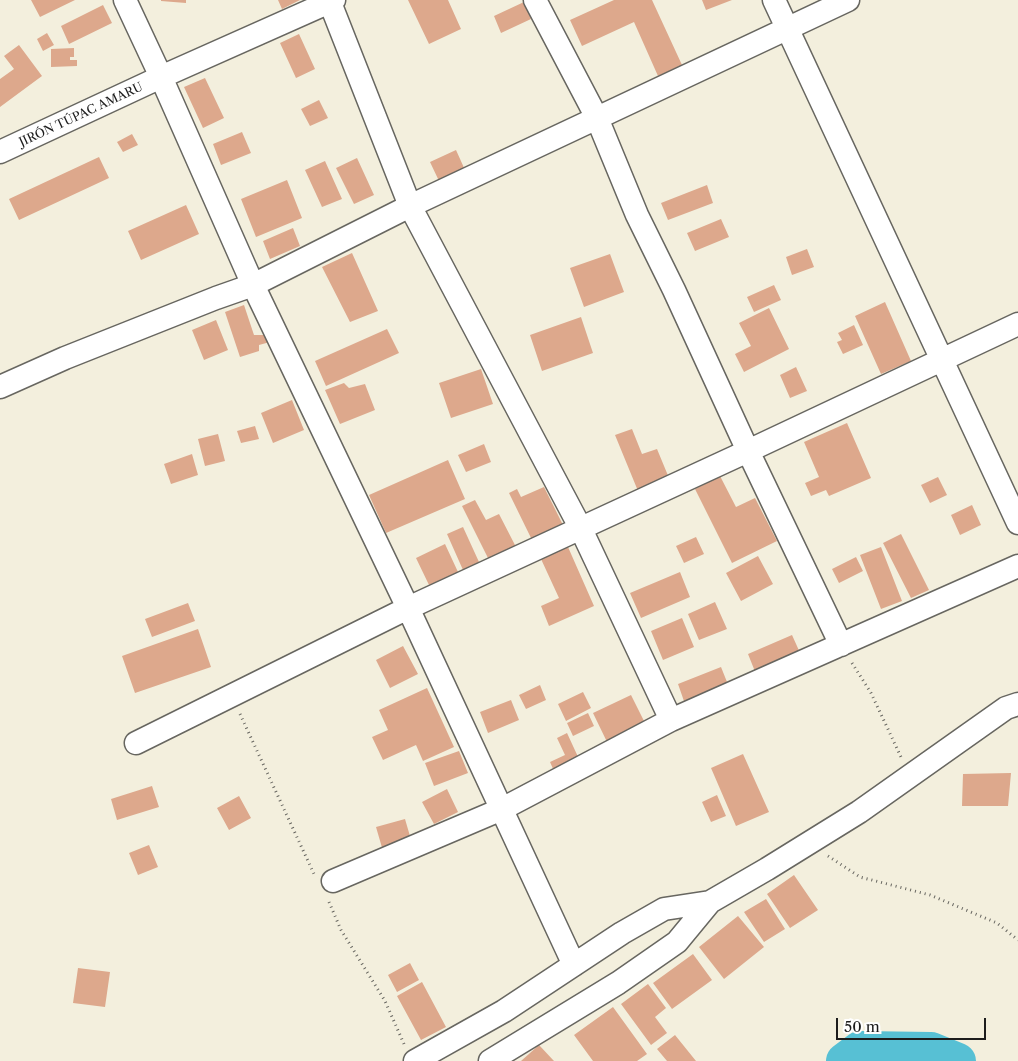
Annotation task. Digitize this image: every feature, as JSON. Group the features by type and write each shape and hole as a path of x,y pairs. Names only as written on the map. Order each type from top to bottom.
{"street":[{"path":"125,0 253,285 408,608 574,965"},
{"path":"535,0 596,118 637,215 841,645"},
{"path":"774,0 866,195 940,360 1018,523"},
{"path":"0,387 65,358 253,285 410,206 787,27 848,0"},
{"path":"331,1 410,206 580,527 671,720"},
{"name":"JIRÓN TÚPAC AMARU","path":"0,152 331,1"},
{"path":"136,742 408,608 1018,324"},
{"path":"333,881 502,809 671,720 1018,566"},
{"path":"490,1061 618,983 677,942 710,902 859,812 1006,708 1018,704"},
{"path":"416,1061 504,1011 622,933 664,909 710,902"}],"path":[{"path":"841,645 871,693 910,775"},
{"path":"808,843 860,877 930,895 997,923 1018,940"}],"building":[{"path":"31,0 75,0 40,17"},
{"path":"186,0 186,3 161,1"},
{"path":"278,0 300,0 282,9"},
{"path":"408,0 448,0 461,29 429,44"},
{"path":"614,0 652,0 682,65 658,76 634,22 582,46 570,20"},
{"path":"702,0 732,0 706,10"},
{"path":"524,2 531,19 501,33 494,16"},
{"path":"103,5 112,23 69,44 61,26"},
{"path":"47,33 54,45 43,51 37,39"},
{"path":"299,34 315,69 296,78 280,43"},
{"path":"19,45 42,76 0,107 0,79 14,69 4,56"},
{"path":"74,48 74,57 70,57 70,60 77,60 77,66 51,67 51,49"},
{"path":"205,78 224,118 203,128 184,87"},
{"path":"319,100 328,118 310,126 301,109"},
{"path":"242,132 251,153 221,165 213,144"},
{"path":"132,134 138,145 123,152 117,142"},
{"path":"456,150 465,170 439,181 430,162"},
{"path":"99,157 109,178 19,220 9,199"},
{"path":"357,158 374,195 354,204 336,168"},
{"path":"325,161 342,199 322,207 305,170"},
{"path":"287,180 302,218 256,237 241,199"},
{"path":"707,185 713,203 668,220 661,203"},
{"path":"186,205 199,234 141,260 128,231"},
{"path":"721,219 729,237 695,251 687,233"},
{"path":"293,228 300,246 270,259 263,241"},
{"path":"807,249 814,267 792,275 786,257"},
{"path":"352,253 378,311 350,322 322,267"},
{"path":"610,254 624,292 584,307 570,268"},
{"path":"774,285 781,300 754,312 747,297"},
{"path":"885,302 911,361 881,374 855,316"},
{"path":"244,305 254,335 270,335 270,342 259,345 259,351 240,357 225,312"},
{"path":"769,308 789,349 744,372 735,354 751,346 739,323"},
{"path":"581,317 593,353 542,371 530,335"},
{"path":"216,320 228,350 204,360 192,330"},
{"path":"854,325 863,345 843,354 837,342 842,340 838,333"},
{"path":"387,329 399,353 326,386 315,361"},
{"path":"796,367 807,391 790,398 780,375"},
{"path":"481,369 493,404 451,418 439,383"},
{"path":"344,383 349,388 365,384 375,410 340,424 325,390"},
{"path":"292,400 304,430 273,443 261,413"},
{"path":"847,423 871,478 829,496 826,490 811,496 805,483 819,477 804,442"},
{"path":"255,426 259,439 241,443 237,431"},
{"path":"632,429 642,454 657,449 669,478 638,491 615,435"},
{"path":"218,434 225,461 205,466 198,439"},
{"path":"484,444 491,462 466,472 458,455"},
{"path":"192,454 198,475 171,484 164,464"},
{"path":"448,460 465,499 386,533 369,495"},
{"path":"720,476 736,507 755,498 777,541 732,563 695,489"},
{"path":"938,477 947,495 930,503 921,485"},
{"path":"544,487 563,525 532,540 509,493 517,489 521,497"},
{"path":"475,500 486,520 499,514 516,547 489,560 462,506"},
{"path":"972,505 981,525 960,535 951,515"},
{"path":"463,527 479,562 463,570 447,534"},
{"path":"901,534 929,590 911,598 883,543"},
{"path":"696,537 704,554 684,563 676,546"},
{"path":"445,544 458,572 429,585 416,558"},
{"path":"568,547 594,606 549,626 541,606 559,598 541,559"},
{"path":"881,547 902,601 881,609 860,555"},
{"path":"758,556 773,584 741,601 726,573"},
{"path":"856,557 863,571 839,583 832,569"},
{"path":"680,572 690,597 641,618 630,593"},
{"path":"715,602 727,629 699,640 688,614"},
{"path":"188,603 195,621 152,637 145,619"},
{"path":"682,618 694,647 663,660 651,631"},
{"path":"198,629 211,667 135,693 122,656"},
{"path":"792,635 801,655 756,674 748,654"},
{"path":"403,646 418,674 390,688 376,660"},
{"path":"721,667 729,687 685,704 678,684"},
{"path":"540,685 546,700 526,709 519,695"},
{"path":"427,688 454,747 423,761 416,745 383,760 372,737 388,730 379,710"},
{"path":"583,692 591,708 566,721 558,704"},
{"path":"631,695 646,725 608,744 593,713"},
{"path":"511,700 519,720 488,733 480,712"},
{"path":"588,713 594,726 573,736 567,723"},
{"path":"567,733 579,759 554,771 550,762 565,755 557,738"},
{"path":"459,751 468,773 434,786 425,763"},
{"path":"743,754 769,812 736,826 711,768"},
{"path":"1011,773 1008,806 962,806 963,774"},
{"path":"152,786 159,807 117,820 111,799"},
{"path":"447,789 458,812 434,824 422,802"},
{"path":"717,795 726,816 711,822 702,802"},
{"path":"239,796 251,818 229,830 217,808"},
{"path":"405,819 412,843 383,851 376,827"},
{"path":"149,845 158,867 138,875 129,853"},
{"path":"794,875 818,910 790,928 767,894"},
{"path":"766,899 785,929 764,942 744,912"},
{"path":"738,916 764,947 724,979 699,947"},
{"path":"693,954 712,980 672,1009 653,983"},
{"path":"410,963 419,980 397,992 388,975"},
{"path":"78,968 110,972 105,1007 73,1003"},
{"path":"422,982 446,1027 421,1040 397,996"},
{"path":"648,984 666,1008 655,1017 667,1033 651,1045 621,1004"},
{"path":"613,1007 647,1054 637,1061 593,1061 574,1035"},
{"path":"675,1035 696,1061 667,1061 657,1049"},
{"path":"539,1045 554,1061 521,1061"}],"waterway":[{"path":"844,1061 860,1049 931,1050 958,1061"}]}
